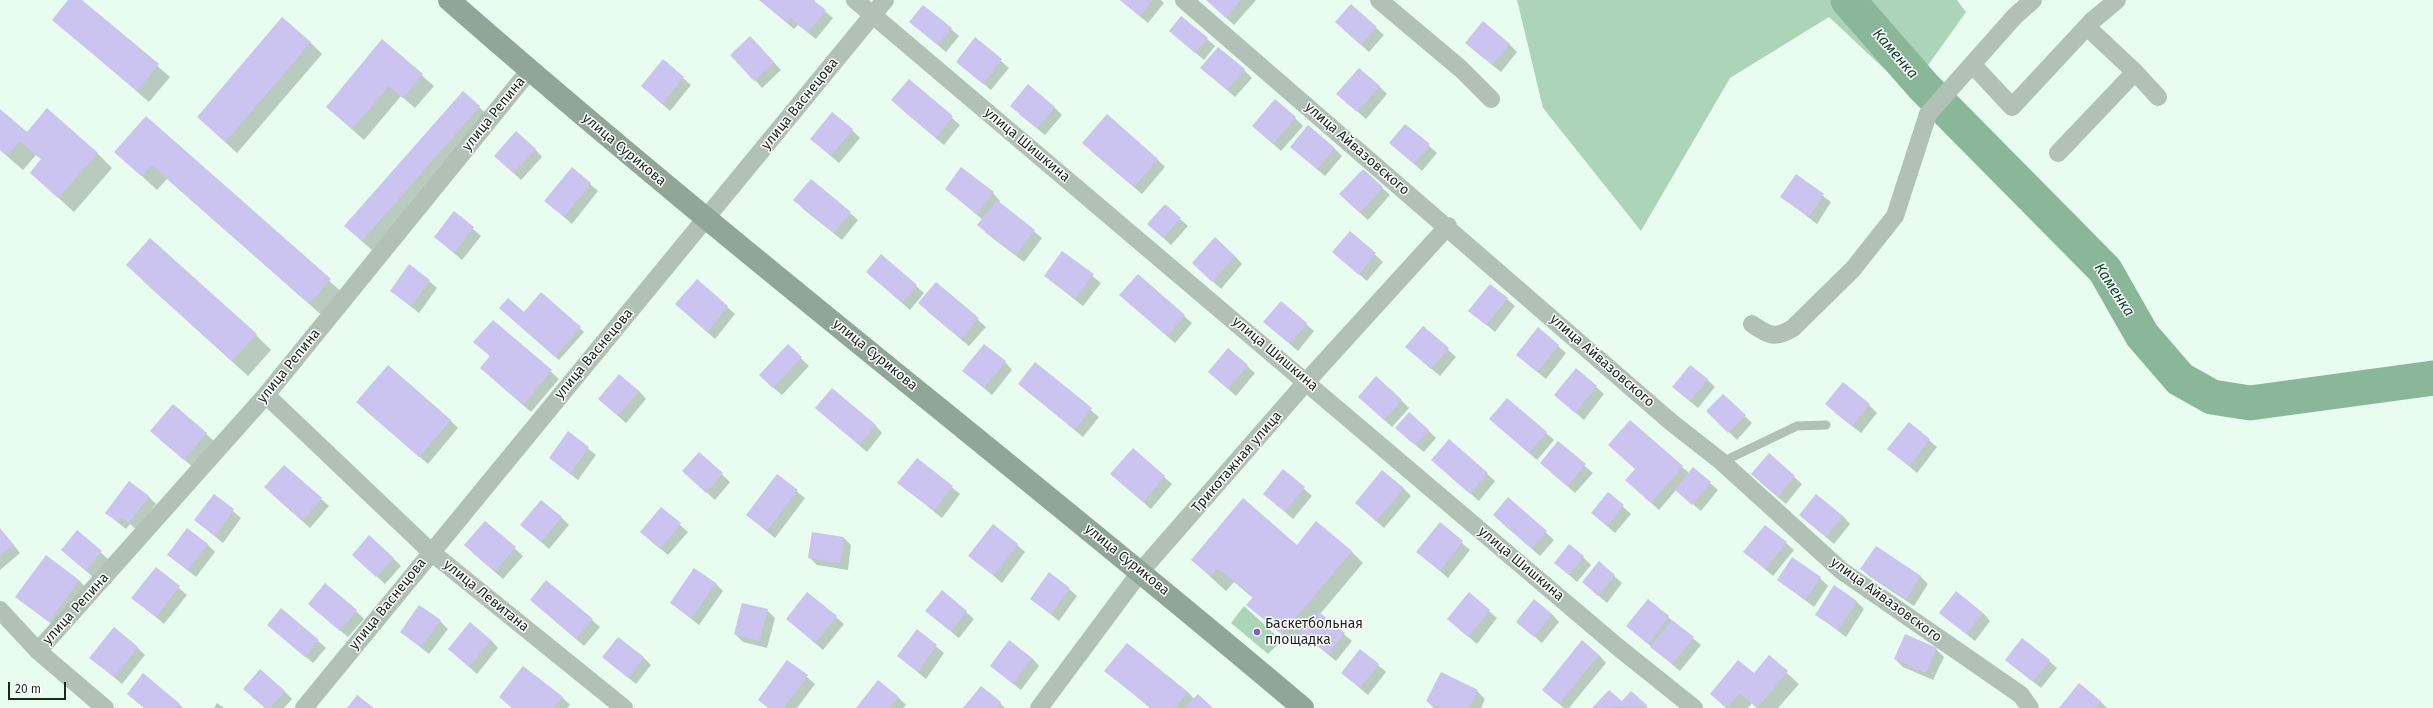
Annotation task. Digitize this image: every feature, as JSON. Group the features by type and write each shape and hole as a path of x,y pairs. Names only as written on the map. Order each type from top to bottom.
{"street":[{"name":"улица Сурикова","path":"449,0 530,71 706,218 1141,571 1304,708"},
{"name":"улица Шишкина","path":"855,0 1307,381 1619,648 1694,708"},
{"name":"улица Васнецова","path":"304,708 885,0"},
{"name":"улица Айвазовского","path":"1184,0 1448,226 1671,422 1722,462 1842,571 2021,695 2030,708"},
{"path":"1379,0 1461,69 1491,99"},
{"path":"1752,324 1768,335 1782,335 1794,328 1853,269 1896,216 1928,114 2015,16 2033,0"},
{"path":"1972,64 2012,107 2087,27 2117,0"},
{"path":"2087,27 2135,72 2158,97"},
{"name":"улица Репина","path":"38,651 266,395 530,71"},
{"path":"2058,153 2135,72"},
{"name":"Трикотажная улица","path":"1039,708 1141,571 1307,381 1448,226"},
{"name":"улица Левитана","path":"266,395 431,552 624,708"},
{"path":"0,610 38,651 105,708"}],"lane":[{"path":"1722,462 1797,426 1826,425"}],"green space":[{"path":"1517,0 1957,0 1966,12 1909,92 1829,17 1730,78 1641,231 1543,108"},
{"name":"Баскетбольная площадка","path":"1244,606 1282,641 1268,654 1231,623"}],"building":[{"path":"68,0 82,0 159,64 137,91 52,20"},
{"path":"759,0 813,0 826,10 808,32 790,18 786,22"},
{"path":"1120,0 1153,0 1140,16"},
{"path":"1206,0 1241,0 1226,18"},
{"path":"1351,4 1377,27 1361,45 1335,22"},
{"path":"923,5 952,28 938,45 909,22"},
{"path":"1181,16 1208,38 1195,53 1169,31"},
{"path":"282,17 311,42 225,142 197,117"},
{"path":"1483,21 1510,44 1492,65 1465,43"},
{"path":"750,36 774,62 754,81 730,55"},
{"path":"975,37 1002,59 983,84 956,62"},
{"path":"382,39 423,74 403,98 389,86 352,129 326,107"},
{"path":"1218,47 1245,69 1227,90 1200,68"},
{"path":"663,59 684,77 662,104 641,86"},
{"path":"1359,68 1380,86 1357,112 1336,94"},
{"path":"909,79 953,116 936,138 891,100"},
{"path":"1028,84 1055,107 1037,128 1010,106"},
{"path":"463,91 480,106 362,241 344,226"},
{"path":"1275,99 1296,117 1273,144 1252,126"},
{"path":"47,108 98,153 58,198 30,173 41,159 20,141 7,156 0,150 0,109 27,132"},
{"path":"832,112 853,129 831,156 810,139"},
{"path":"1107,114 1158,159 1134,187 1082,143"},
{"path":"146,116 331,279 309,304 152,165 141,176 114,152"},
{"path":"1405,124 1430,144 1414,164 1389,143"},
{"path":"1308,125 1335,148 1317,169 1290,147"},
{"path":"516,131 536,149 513,173 494,156"},
{"path":"572,167 591,183 564,217 544,201"},
{"path":"961,167 994,192 977,214 945,189"},
{"path":"1363,169 1383,187 1360,213 1339,194"},
{"path":"1796,174 1824,194 1809,217 1780,197"},
{"path":"811,179 851,212 834,233 793,200"},
{"path":"997,200 1035,230 1016,255 977,225"},
{"path":"1165,204 1181,218 1163,238 1147,224"},
{"path":"454,211 474,227 454,253 434,237"},
{"path":"1350,231 1376,253 1359,275 1332,252"},
{"path":"1215,237 1235,256 1212,282 1192,263"},
{"path":"150,238 257,334 232,361 126,265"},
{"path":"1062,251 1094,274 1075,299 1044,276"},
{"path":"881,254 917,285 902,303 866,272"},
{"path":"409,264 430,280 411,306 390,291"},
{"path":"1138,274 1185,315 1167,336 1119,295"},
{"path":"697,279 728,306 707,332 675,304"},
{"path":"936,282 979,318 961,339 918,303"},
{"path":"1490,284 1508,298 1486,325 1468,311"},
{"path":"541,292 581,327 555,357 499,308 508,298 524,312"},
{"path":"1281,301 1307,323 1290,344 1263,322"},
{"path":"493,320 552,370 523,405 480,368 490,356 473,342"},
{"path":"1423,326 1449,348 1431,369 1405,347"},
{"path":"1538,327 1559,345 1537,372 1516,355"},
{"path":"788,344 802,357 773,388 759,375"},
{"path":"984,344 1006,361 984,388 962,371"},
{"path":"1228,348 1248,365 1228,389 1208,372"},
{"path":"1035,362 1092,408 1075,430 1018,384"},
{"path":"388,365 451,420 419,457 356,402"},
{"path":"1690,365 1708,379 1690,401 1672,387"},
{"path":"1576,368 1597,386 1575,413 1554,395"},
{"path":"619,374 639,391 618,416 598,399"},
{"path":"1376,376 1402,400 1384,420 1358,397"},
{"path":"1843,382 1870,404 1852,426 1825,404"},
{"path":"832,388 876,425 859,445 815,408"},
{"path":"1723,394 1746,415 1728,433 1706,411"},
{"path":"1507,398 1547,432 1529,453 1489,419"},
{"path":"173,404 207,433 184,460 150,431"},
{"path":"1409,412 1429,430 1415,445 1395,428"},
{"path":"1630,420 1683,466 1651,503 1625,480 1635,469 1608,445"},
{"path":"1909,422 1930,439 1909,466 1887,449"},
{"path":"568,431 589,447 570,474 549,458"},
{"path":"1449,439 1488,473 1470,494 1431,460"},
{"path":"1558,441 1586,464 1567,486 1540,463"},
{"path":"1133,448 1165,476 1143,502 1110,474"},
{"path":"699,452 723,473 706,493 682,471"},
{"path":"1769,453 1795,476 1778,497 1751,474"},
{"path":"917,458 953,486 934,511 897,483"},
{"path":"284,465 322,498 302,521 264,487"},
{"path":"1693,467 1711,482 1692,505 1675,490"},
{"path":"1283,469 1305,487 1285,512 1263,494"},
{"path":"1382,470 1404,488 1376,521 1355,503"},
{"path":"777,474 798,490 767,531 746,515"},
{"path":"129,481 149,496 129,523 122,517 118,522 105,513"},
{"path":"1608,492 1624,505 1607,526 1591,513"},
{"path":"214,494 234,509 215,536 194,520"},
{"path":"1816,494 1843,516 1826,537 1799,515"},
{"path":"1508,497 1547,531 1532,549 1493,515"},
{"path":"1243,498 1297,545 1316,521 1352,551 1282,634 1246,605 1253,597 1218,568 1211,576 1191,560"},
{"path":"541,500 562,517 541,542 520,525"},
{"path":"661,507 681,523 660,549 640,532"},
{"path":"485,521 516,547 495,572 464,545"},
{"path":"1440,522 1463,541 1440,571 1416,552"},
{"path":"993,524 1018,544 994,576 968,556"},
{"path":"1765,525 1787,542 1765,569 1743,552"},
{"path":"187,528 208,544 188,570 167,555"},
{"path":"0,529 14,545 0,556"},
{"path":"77,530 102,551 86,571 61,550"},
{"path":"812,532 844,537 840,563 808,558"},
{"path":"369,535 394,558 376,577 352,555"},
{"path":"1569,544 1584,556 1569,575 1554,563"},
{"path":"1876,546 1921,576 1906,599 1860,569"},
{"path":"46,555 79,580 49,622 15,597"},
{"path":"1792,557 1821,577 1805,600 1777,580"},
{"path":"1599,561 1615,575 1598,596 1582,582"},
{"path":"156,567 180,586 156,617 131,598"},
{"path":"694,568 716,583 691,618 670,603"},
{"path":"1049,572 1070,588 1051,614 1030,599"},
{"path":"546,580 593,619 576,639 530,600"},
{"path":"325,583 357,610 340,631 308,604"},
{"path":"1834,585 1857,601 1838,630 1815,615"},
{"path":"942,590 967,611 951,631 925,611"},
{"path":"1956,591 1983,613 1966,634 1939,613"},
{"path":"807,592 837,616 815,643 786,619"},
{"path":"1469,592 1490,610 1468,637 1447,619"},
{"path":"1534,599 1552,614 1534,637 1516,622"},
{"path":"1648,599 1669,616 1648,644 1626,626"},
{"path":"742,603 768,609 759,641 734,634"},
{"path":"419,605 441,620 421,647 400,632"},
{"path":"281,608 319,640 305,657 267,625"},
{"path":"1318,611 1345,633 1328,654 1300,632"},
{"path":"1672,620 1694,637 1672,664 1650,647"},
{"path":"470,622 491,640 469,667 448,649"},
{"path":"114,627 138,647 114,677 89,658"},
{"path":"917,629 937,645 918,672 897,656"},
{"path":"1905,634 1937,648 1926,673 1894,659"},
{"path":"618,637 644,657 628,678 602,657"},
{"path":"2022,638 2050,660 2033,682 2005,660"},
{"path":"1009,640 1032,658 1013,684 990,666"},
{"path":"1582,640 1599,655 1559,704 1542,690"},
{"path":"1127,643 1188,692 1175,708 1151,708 1104,671"},
{"path":"1360,649 1379,664 1360,688 1341,673"},
{"path":"1769,655 1788,671 1757,708 1740,693 1727,708 1710,694 1738,660 1754,673"},
{"path":"787,660 808,675 784,708 769,708 758,700"},
{"path":"523,666 563,697 554,708 512,708 499,697"},
{"path":"260,669 285,691 270,708 265,708 243,689"},
{"path":"1441,672 1478,690 1469,708 1440,708 1426,701"},
{"path":"143,673 180,704 177,708 144,708 127,694"},
{"path":"878,680 899,697 889,708 856,708"},
{"path":"2079,683 2101,701 2095,708 2059,708"},
{"path":"981,686 1001,702 996,708 963,708"},
{"path":"1609,690 1622,701 1631,691 1648,706 1592,708"},
{"path":"1198,694 1213,708 1184,708"},
{"path":"357,695 374,708 347,708"}],"waterway":[{"name":"Каменка","path":"1848,0 1923,86 2105,270 2142,335 2180,379 2212,397 2250,403 2433,378"}],"place":[{"name":"Баскетбольная площадка","path":"1257,632"}]}
